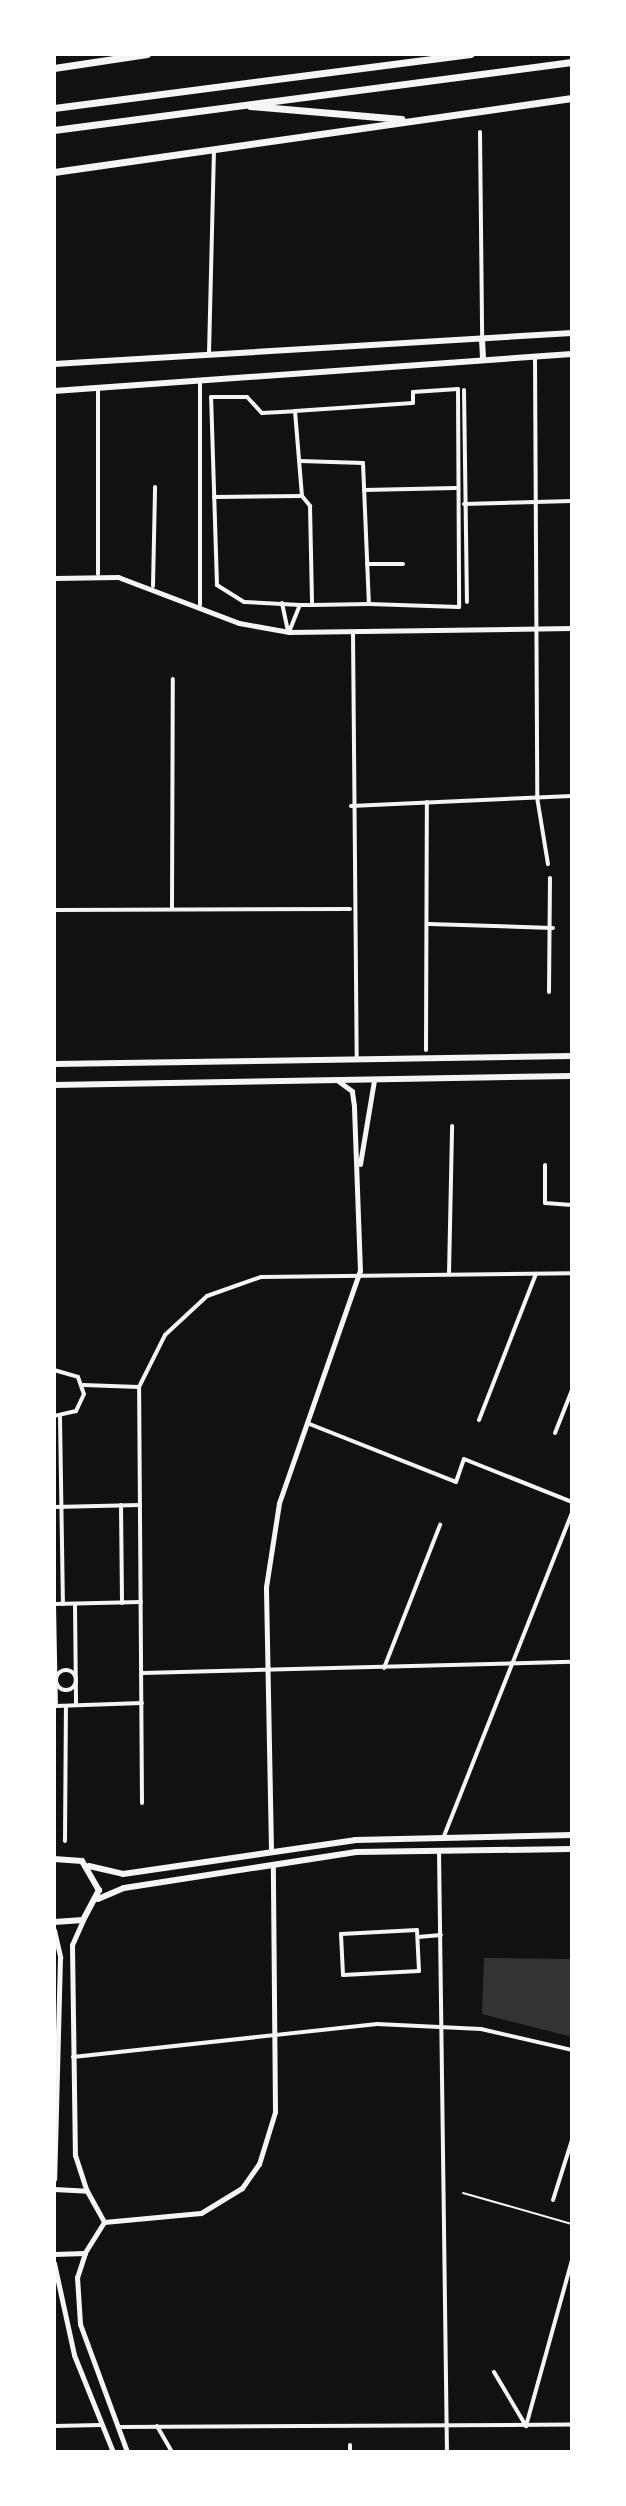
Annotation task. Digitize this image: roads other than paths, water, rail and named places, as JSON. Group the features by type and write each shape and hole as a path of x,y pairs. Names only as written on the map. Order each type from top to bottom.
{"highway":[{"path":"54,68 147,54"},
{"path":"54,108 471,54"},
{"path":"54,130 572,62"},
{"path":"54,172 572,97"},
{"path":"236,105 420,120"}],"main road":[{"path":"54,364 572,333"},
{"path":"482,339 483,360"},
{"path":"54,391 572,354"},
{"path":"54,1064 572,1056"},
{"path":"473,1057 473,1076"},
{"path":"54,1085 572,1076"},
{"path":"54,1859 123,1874 271,1850 444,1836 572,1835"},
{"path":"533,1836 533,1850"},
{"path":"54,1922 83,1920 98,1899 124,1888 273,1864 439,1849 572,1849"},
{"path":"89,1866 98,1899"}],"street":[{"path":"480,132 482,339"},
{"path":"209,354 214,150"},
{"path":"535,357 537,797 548,864"},
{"path":"200,380 200,605"},
{"path":"98,388 98,574"},
{"path":"461,389 456,488 459,607 244,602 217,585 211,397 247,397 262,413 413,403 413,392 461,389"},
{"path":"461,389 467,602"},
{"path":"295,411 302,496 310,506 312,605"},
{"path":"300,461 363,463 369,604"},
{"path":"153,586 155,487"},
{"path":"364,490 456,488"},
{"path":"214,497 302,496"},
{"path":"464,504 572,501"},
{"path":"367,564 403,564"},
{"path":"54,578 98,574 153,586 200,605 289,632 572,628"},
{"path":"282,603 289,632"},
{"path":"289,632 300,605"},
{"path":"353,633 350,909 357,1060"},
{"path":"172,909 173,679"},
{"path":"351,806 572,796"},
{"path":"426,1050 429,924 427,802"},
{"path":"549,992 553,928 550,878"},
{"path":"54,910 350,909"},
{"path":"429,924 553,928"},
{"path":"359,1185 365,1105 374,1080"},
{"path":"271,1850 266,1587 279,1503 360,1271 359,1185 352,1091 337,1081"},
{"path":"449,1274 452,1126"},
{"path":"545,1165 545,1203 572,1205"},
{"path":"142,1803 139,1387 165,1335 207,1296 261,1277 360,1271 572,1273"},
{"path":"479,1420 536,1274"},
{"path":"54,1370 70,1371 83,1385 139,1387"},
{"path":"63,1604 57,1416 81,1403 83,1385"},
{"path":"555,1433 572,1390"},
{"path":"307,1423 456,1482 464,1459 572,1502"},
{"path":"121,1505 122,1603"},
{"path":"54,1507 140,1505"},
{"path":"444,1836 572,1513"},
{"path":"384,1668 440,1525"},
{"path":"54,1559 62,1559"},
{"path":"141,1602 54,1604 55,1706 142,1703"},
{"path":"75,1604 76,1705"},
{"path":"142,1673 572,1662"},
{"path":"55,1678 64,1669 76,1678"},
{"path":"55,1678 66,1690 76,1678"},
{"path":"65,1841 66,1706"},
{"path":"439,1849 441,1935 438,2024 447,2452"},
{"path":"104,2222 201,2213 242,2188 271,2139 275,2035 273,1864"},
{"path":"83,1920 72,1945 75,2155 87,2191 104,2222"},
{"path":"54,1930 60,1957 54,2179"},
{"path":"417,1930 418,1937 419,1971 343,1975 341,1934 417,1930"},
{"path":"418,1937 441,1935"},
{"path":"73,2057 275,2035 438,2024 572,2050"},
{"path":"553,2200 572,2140"},
{"path":"54,2189 87,2191"},
{"path":"104,2222 85,2253 77,2277 80,2324 127,2452"},
{"path":"54,2254 85,2253"},
{"path":"526,2426 572,2260"},
{"path":"54,2263 74,2355 113,2452"},
{"path":"494,2372 526,2426"},
{"path":"54,2426 101,2425"},
{"path":"118,2427 572,2425"},
{"path":"157,2426 172,2452"},
{"path":"350,2445 350,2452"}],"lane":[{"path":"463,2193 572,2224"}]}
